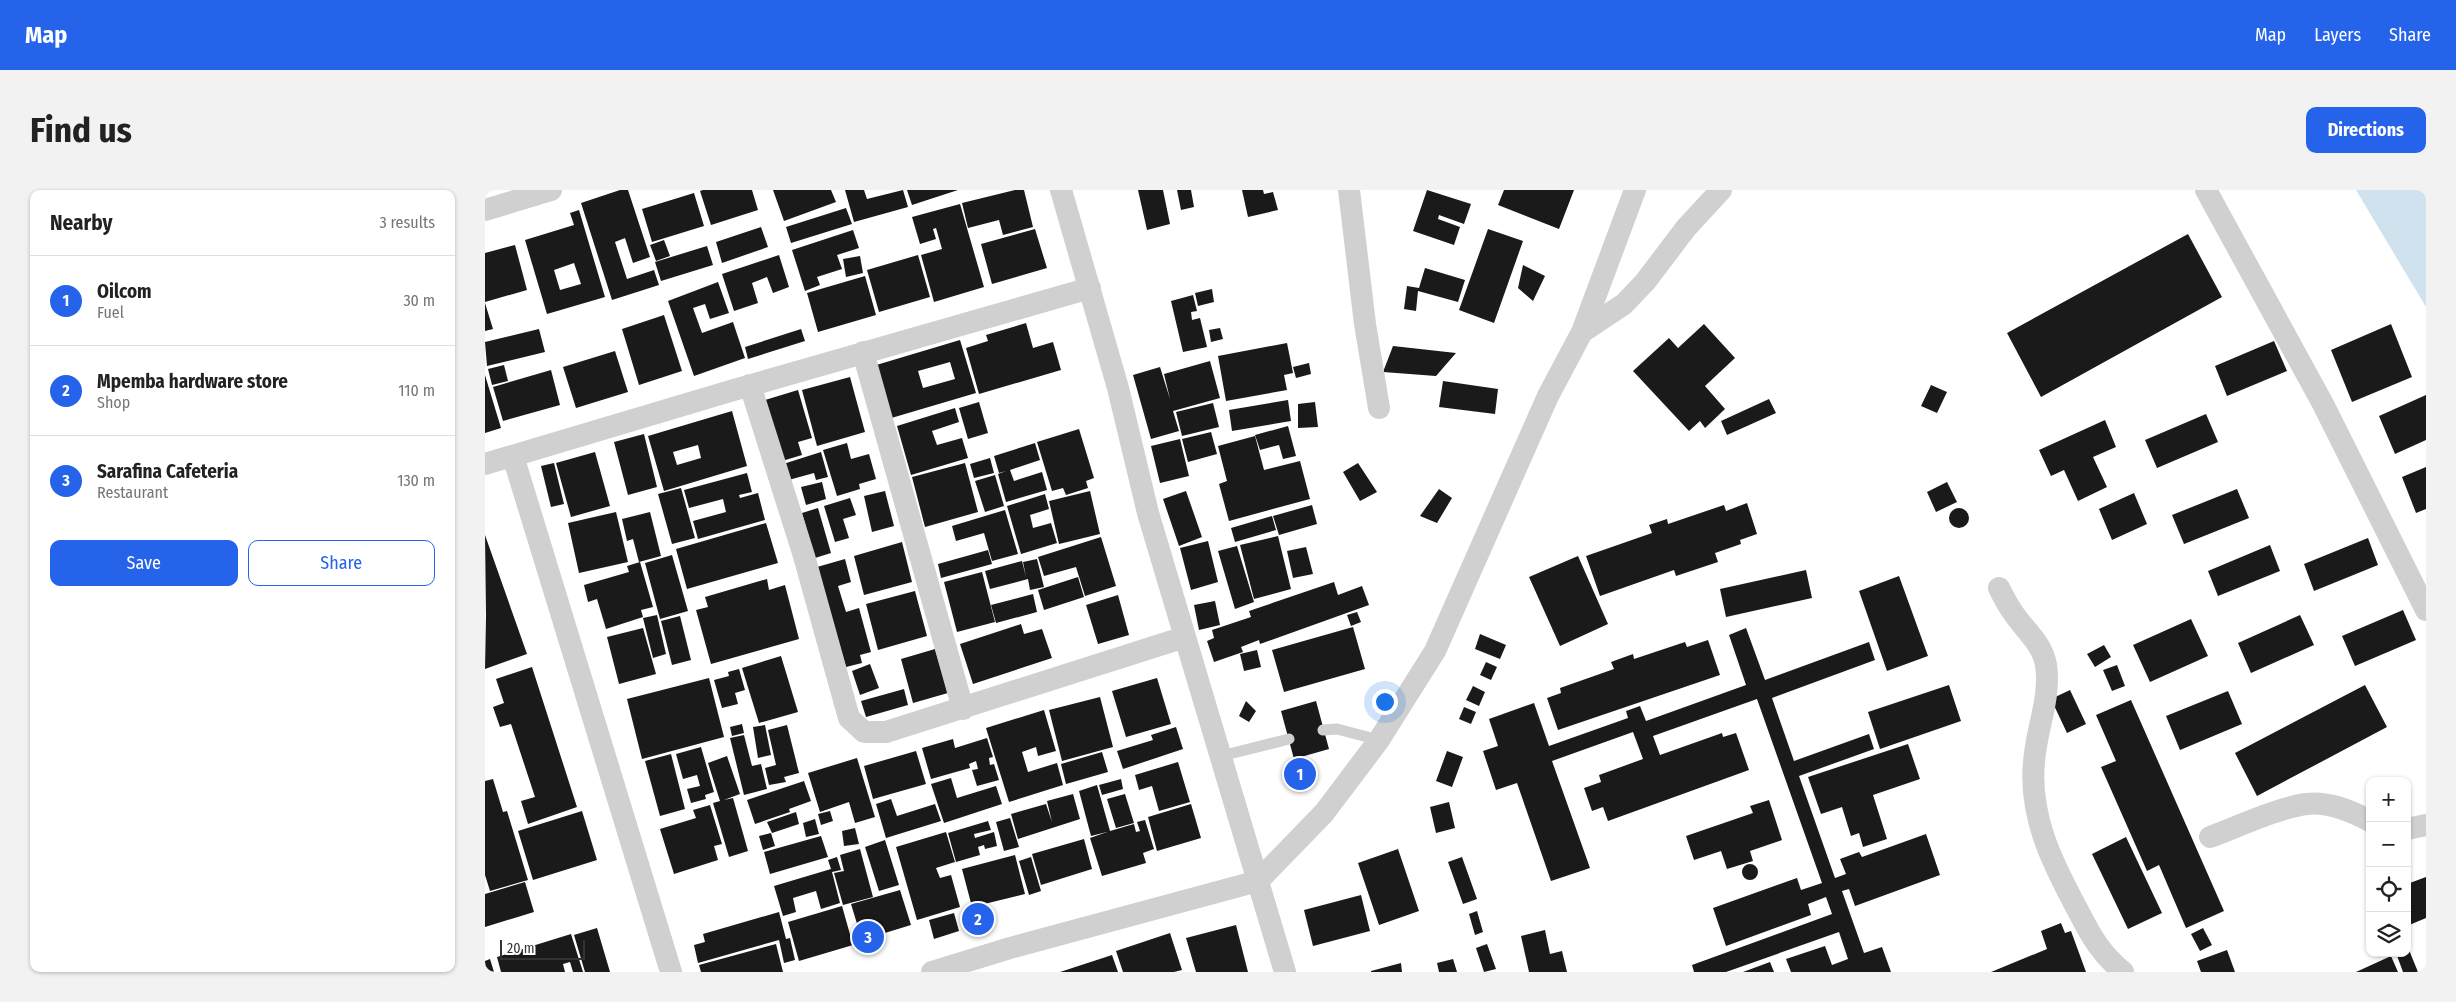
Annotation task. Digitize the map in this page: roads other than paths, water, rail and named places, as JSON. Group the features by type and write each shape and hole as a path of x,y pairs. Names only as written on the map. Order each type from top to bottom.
{"street":[{"path":"485,210 551,190"},
{"path":"1061,190 1118,388 1148,513 1285,972"},
{"path":"1349,190 1365,324 1379,408"},
{"path":"932,972 1010,948 1258,882 1323,813 1379,740 1435,651 1548,396 1582,332 1635,190"},
{"path":"1582,332 1624,304 1645,282 1686,228 1721,190"},
{"path":"2206,190 2323,404 2426,610"},
{"path":"485,464 863,352 1090,288"},
{"path":"863,352 963,709"},
{"path":"750,385 804,556 849,718 865,732 886,732 1185,637"},
{"path":"513,456 671,972"},
{"path":"1999,588 2013,612 2041,648 2046,664 2047,680 2043,720 2034,759 2032,784 2036,814 2046,846 2098,948 2123,972"},
{"path":"2210,837 2260,818 2307,804 2331,805 2366,819"},
{"path":"2411,828 2426,826"}],"lane":[{"path":"1323,730 1337,729 1379,740"},
{"path":"1221,756 1289,739"}],"water":[{"path":"2356,190 2426,190 2426,307"}],"place":[{"name":"Oilcom","path":"1300,774"},
{"name":"Mpemba hardware store","path":"978,919"},
{"name":"Sarafina Cafeteria","path":"868,937"}]}
